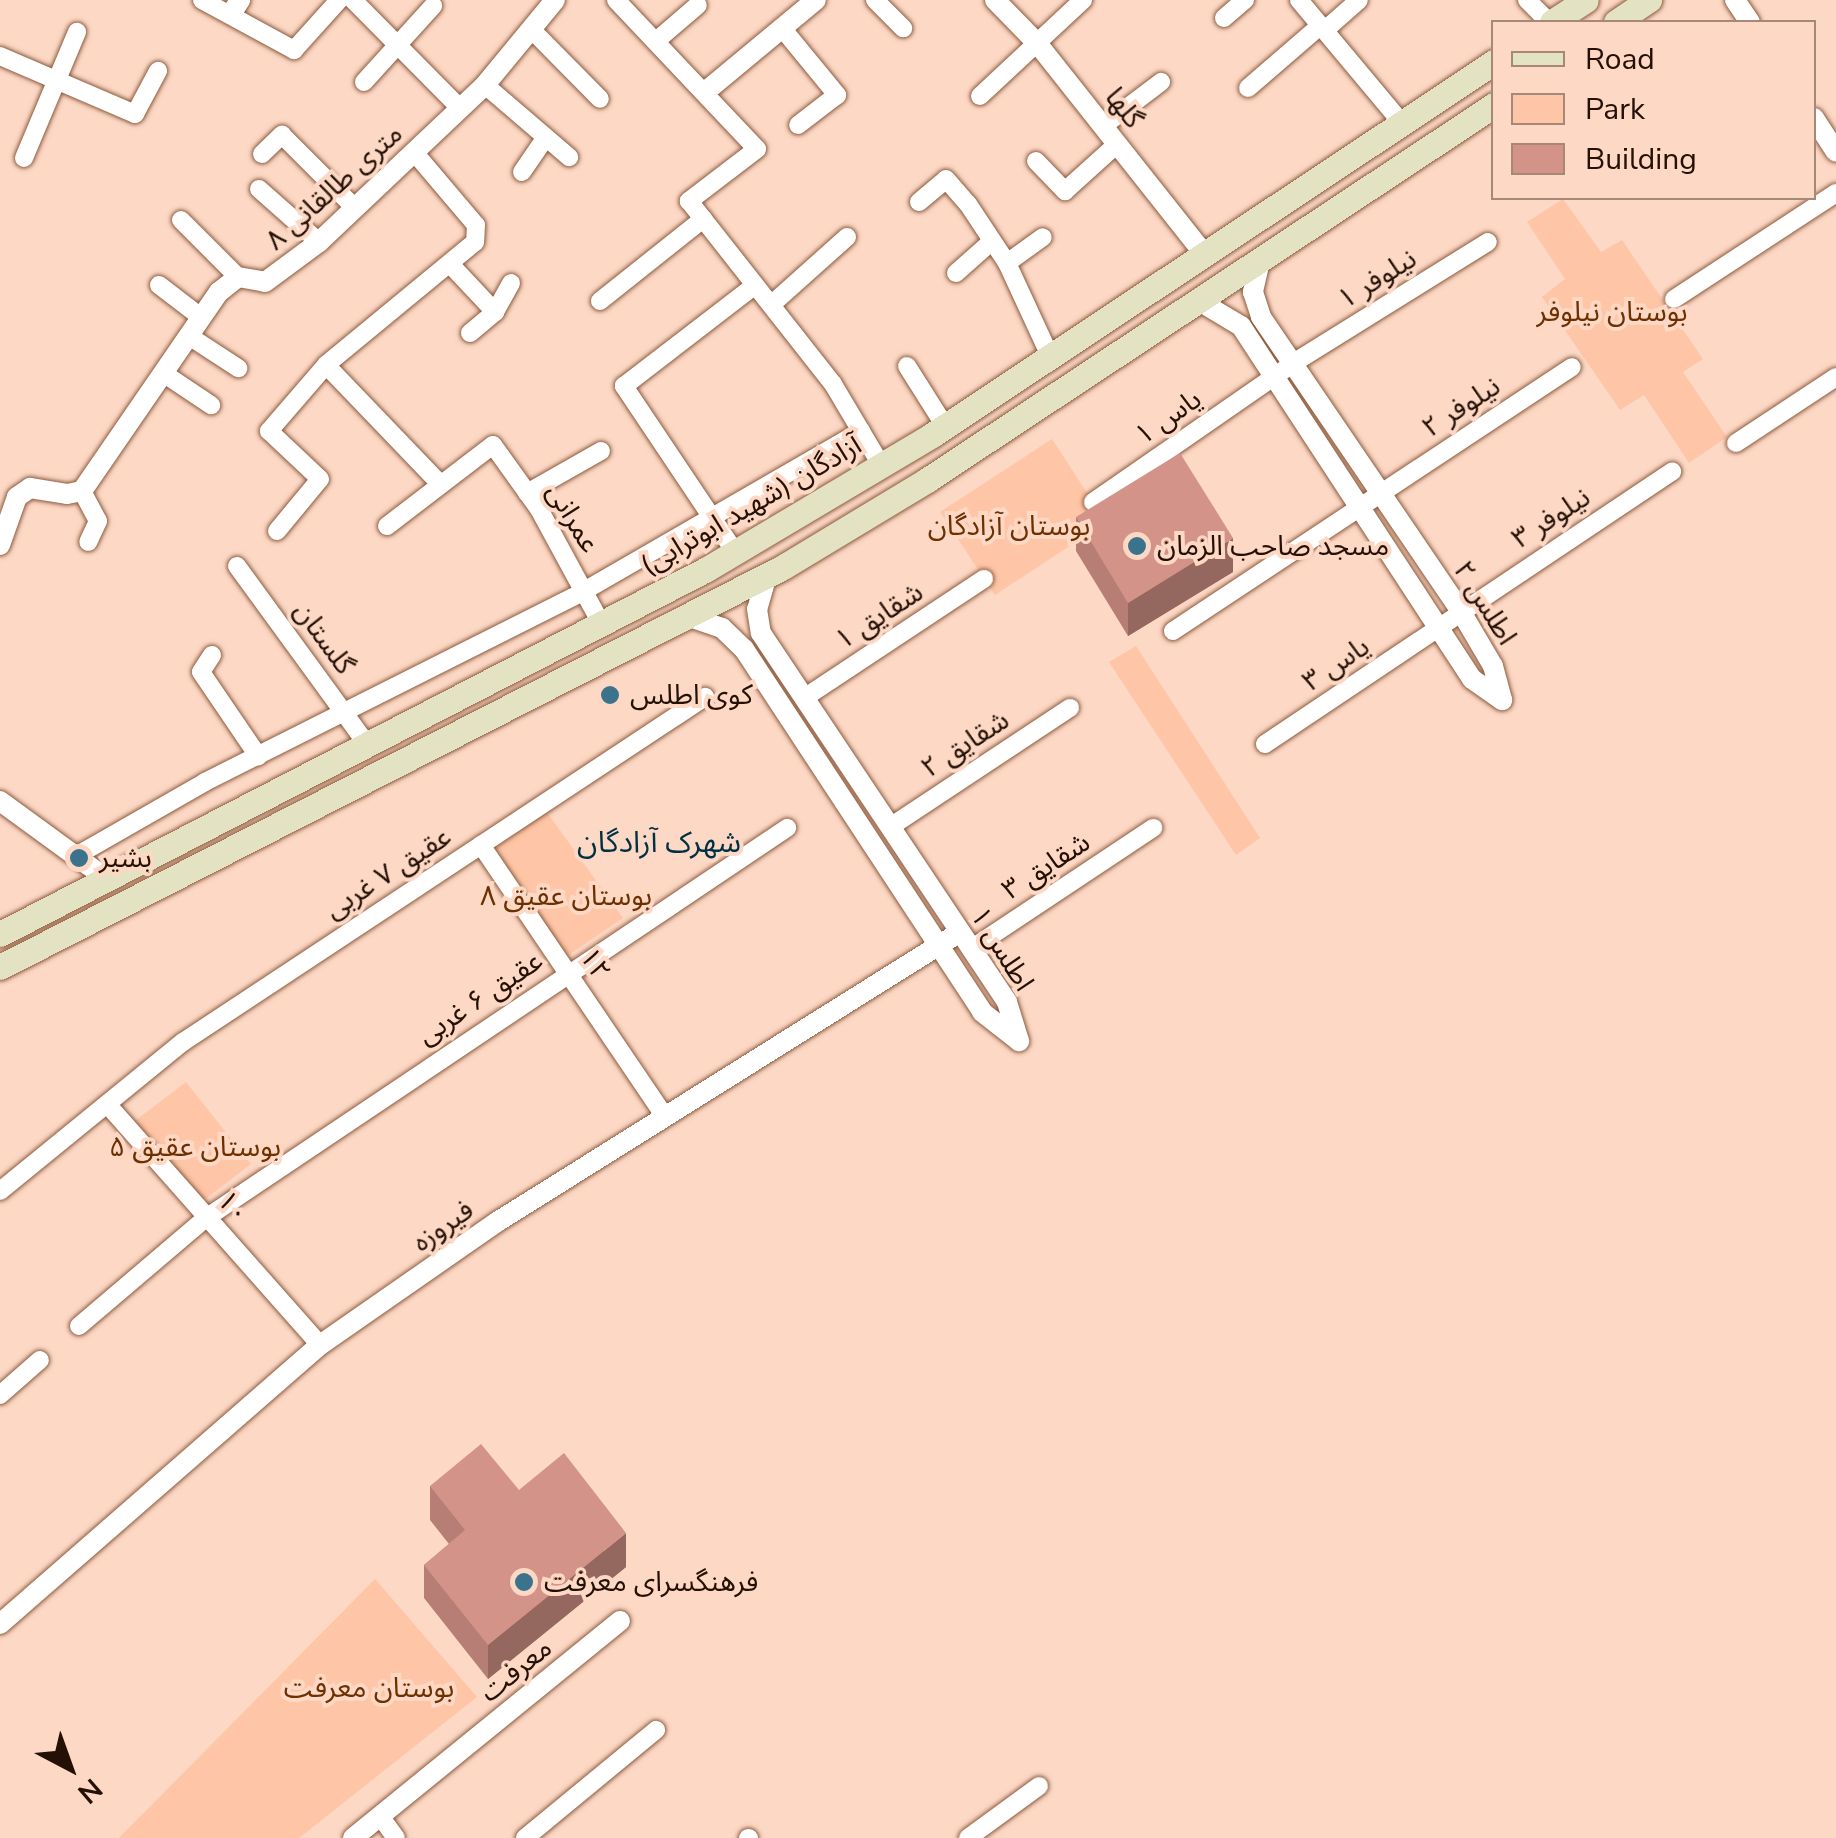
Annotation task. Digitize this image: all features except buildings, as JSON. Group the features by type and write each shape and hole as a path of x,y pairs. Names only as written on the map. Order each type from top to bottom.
{"main road":[{"path":"1553,20 1586,0"},
{"path":"1619,20 1649,0"},
{"name":"آزادگان (شهید ابوترابی)","path":"0,934 734,552 939,430 1491,64"},
{"path":"0,967 767,575 952,464 1491,106"},
{"path":"939,430 952,464"}],"street":[{"path":"202,0 235,7 294,50 339,0"},
{"path":"353,0 460,108"},
{"name":"۸ متری طالقانی","path":"238,277 265,282 319,242 485,84 554,0"},
{"path":"616,0 757,149 689,201 833,384 881,465"},
{"path":"705,92 816,0"},
{"path":"874,0 903,28"},
{"name":"گلها","path":"995,0 1038,44 1204,255"},
{"path":"980,96 1083,0"},
{"path":"1224,18 1245,0"},
{"path":"1299,0 1402,123"},
{"path":"1248,88 1360,0"},
{"path":"1527,0 1548,20"},
{"path":"656,41 698,5"},
{"path":"364,82 433,6"},
{"path":"782,28 837,95 798,125"},
{"path":"531,29 600,99"},
{"path":"24,158 77,32"},
{"path":"0,56 134,114 158,72"},
{"path":"1102,126 1162,82"},
{"path":"485,84 569,156"},
{"path":"1816,121 1836,152"},
{"path":"262,154 282,134 355,208"},
{"path":"522,172 546,137"},
{"path":"1036,161 1065,191 1117,144"},
{"path":"277,531 320,479 269,431 326,364 476,242 476,225 414,152"},
{"path":"919,202 946,180 1007,264 1050,356"},
{"path":"259,189 319,242"},
{"path":"1674,299 1836,194"},
{"path":"600,301 703,219"},
{"path":"1,532 17,497 30,488 68,494 82,491 220,292 238,277 181,220"},
{"path":"771,305 846,237"},
{"path":"1007,264 1042,237"},
{"path":"956,273 992,241"},
{"name":"نیلوفر ۱","path":"1274,377 1488,242"},
{"name":"اطلس ۲","path":"1198,301 1241,326 1472,679 1502,700 1494,666 1460,610 1295,362 1261,318 1252,292 1260,260"},
{"path":"450,264 495,312"},
{"path":"470,333 495,312 511,283"},
{"path":"734,552 624,386 755,285"},
{"path":"159,286 238,368"},
{"path":"326,364 440,484 387,526"},
{"path":"907,366 939,430"},
{"name":"نیلوفر ۲","path":"1173,631 1572,367"},
{"path":"164,373 211,404"},
{"name":"یاس ۱","path":"1093,502 1274,377"},
{"path":"1736,443 1836,378"},
{"path":"76,856 258,756 584,590 861,430"},
{"name":"عمرانی","path":"440,484 492,445 527,493 601,623"},
{"path":"527,493 601,451"},
{"name":"نیلوفر ۳","path":"1436,627 1672,472"},
{"path":"82,491 98,521 88,542"},
{"name":"گلستان","path":"237,566 366,743"},
{"name":"اطلس ۱","path":"686,616 722,628 744,649 982,1012 1018,1041 1007,1002 760,633 757,609 767,575"},
{"name":"شقایق ۱","path":"804,698 984,579"},
{"name":"یاس ۳","path":"1264,744 1436,627"},
{"path":"212,655 201,672 258,756"},
{"name":"عقیق ۷ غربی","path":"0,1192 183,1042 705,698"},
{"name":"شقایق ۲","path":"890,826 1070,708"},
{"path":"0,800 107,878"},
{"name":"عقیق ۶ غربی","path":"79,1326 206,1218 567,972 787,828"},
{"name":"شقایق ۳","path":"965,940 1153,828"},
{"name":"۱۲","path":"480,845 664,1115"},
{"name":"فیروزه","path":"0,1624 320,1345 497,1222 664,1115 938,946 965,940"},
{"name":"۱۰","path":"107,1104 320,1345"},
{"path":"0,1396 40,1360"},
{"name":"معرفت","path":"353,1838 620,1621"},
{"path":"525,1838 656,1730"},
{"path":"968,1838 1039,1786"},
{"path":"380,1816 396,1838"}],"green space":[{"name":"بوستان نیلوفر","path":"1564,200 1601,252 1622,240 1703,359 1683,372 1727,437 1689,463 1644,395 1620,410 1542,297 1565,279 1527,222"},
{"name":"بوستان آزادگان","path":"1052,439 1106,522 995,595 940,512"},
{"path":"1136,646 1260,838 1236,855 1109,662"},
{"name":"بوستان عقیق ۸","path":"546,811 623,918 567,956 494,849"},
{"name":"بوستان عقیق ۵","path":"186,1082 251,1164 199,1204 131,1124"},
{"name":"بوستان معرفت","path":"375,1579 477,1697 299,1838 119,1838"}],"place":[{"name":"مسجد صاحب الزمان","path":"1137,546"},
{"name":"کوی اطلس","path":"610,695"},
{"name":"بشیر","path":"79,858"},
{"name":"فرهنگسرای معرفت","path":"524,1582"}],"district":[{"name":"شهرک آزادگان","path":"659,843"}]}
